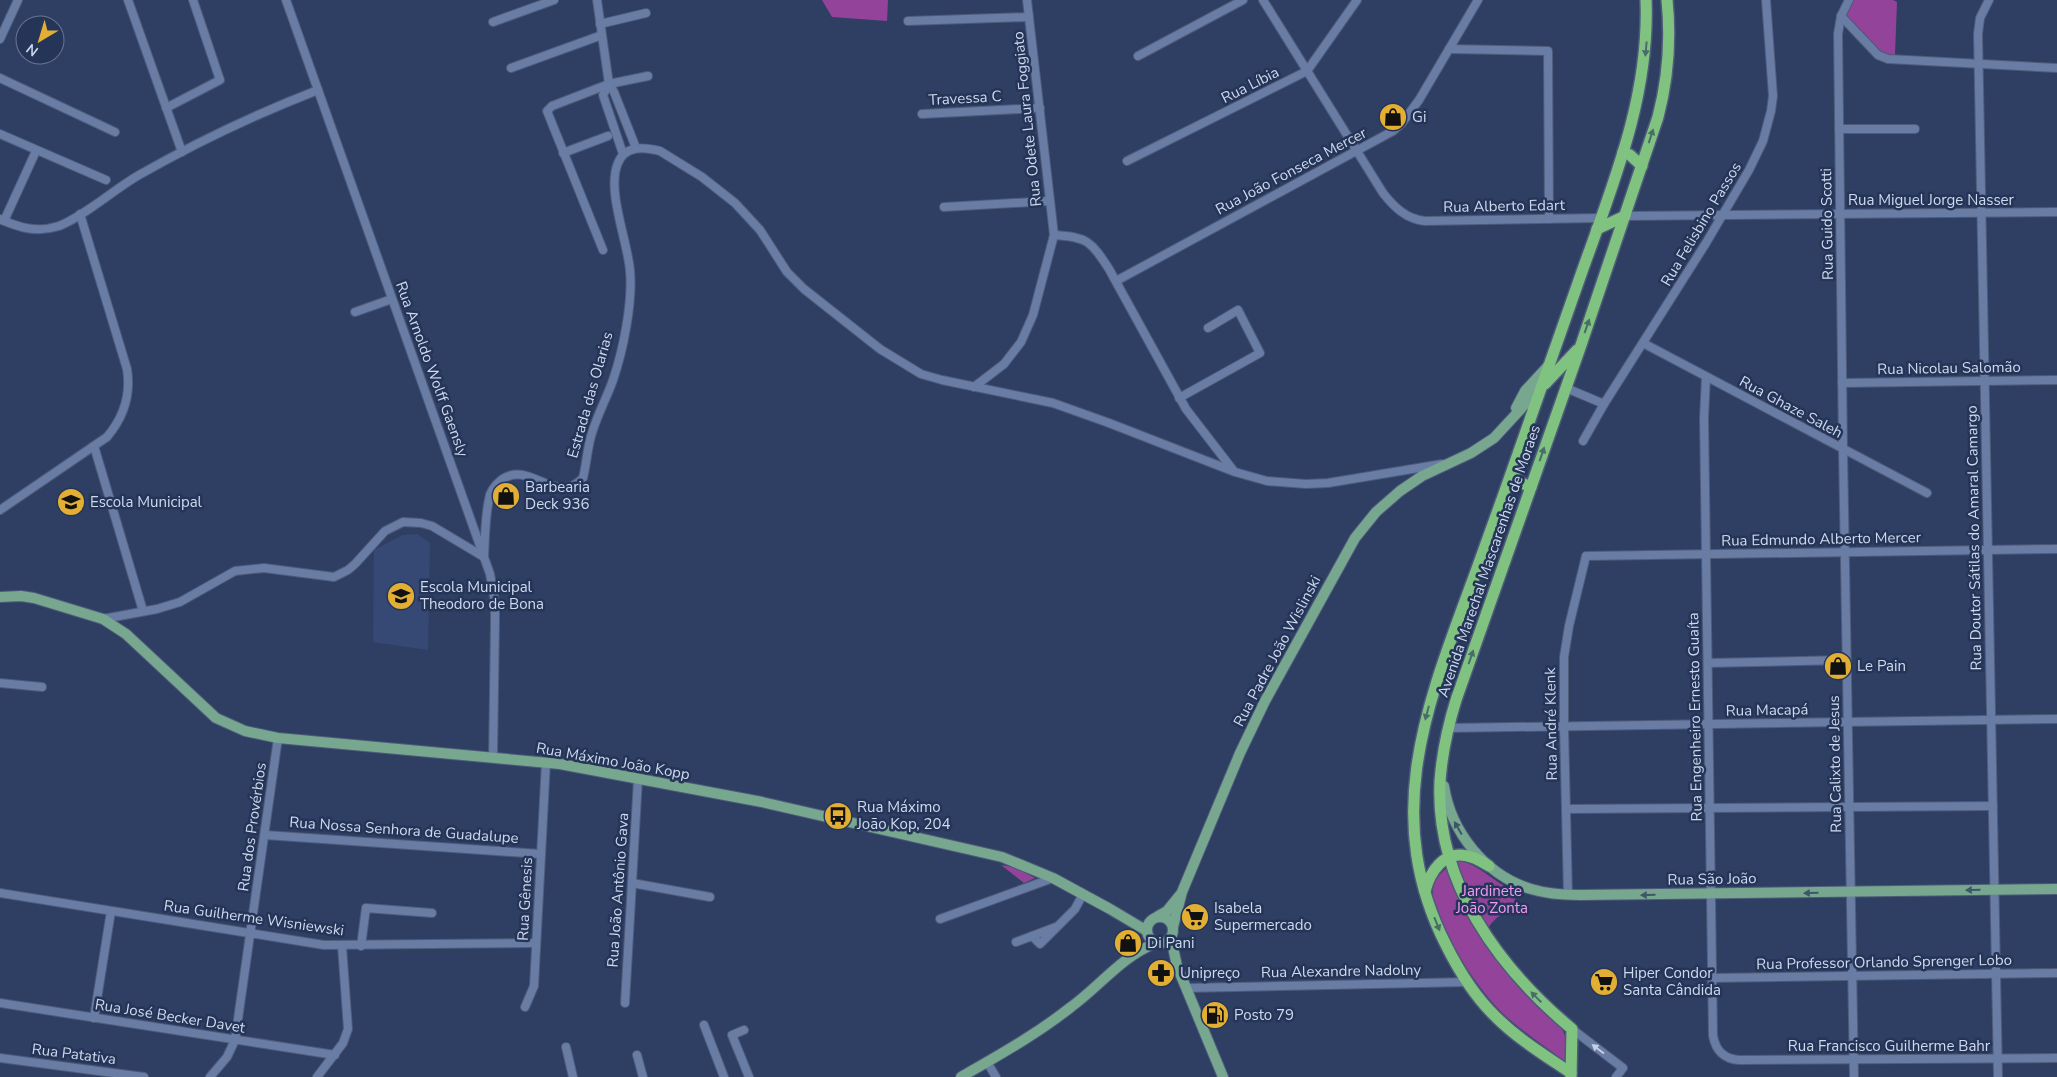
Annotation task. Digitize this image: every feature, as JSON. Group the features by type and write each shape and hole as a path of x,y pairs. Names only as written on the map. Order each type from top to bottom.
{"highway":[{"name":"Avenida Marechal Mascarenhas de Moraes","path":"1570,1076 1495,1016 1468,982 1440,933 1425,891 1417,852 1413,805 1417,761 1422,735 1439,674 1550,364 1623,152 1636,107 1643,73 1646,42 1646,0"},
{"name":"Avenida Marechal Mascarenhas de Moraes","path":"1572,1030 1538,1000 1502,958 1457,882 1448,858 1440,811 1442,765 1448,728 1456,700 1580,348 1658,117 1666,76 1668,51 1667,0"},
{"path":"1623,152 1630,155 1642,166"},
{"path":"1599,224 1625,216"},
{"path":"1542,386 1580,348"},
{"path":"1514,466 1514,478 1522,484 1531,487"},
{"path":"1425,891 1428,877 1434,869 1448,858 1459,855 1467,856 1489,866"},
{"path":"1570,1076 1572,1030"}],"main road":[{"path":"1512,416 1525,391 1550,364"},
{"path":"1512,416 1542,386"},
{"name":"Rua Padre João Wislinski","path":"1173,927 1182,892 1252,728 1355,538 1365,524 1388,500 1422,476 1483,447 1494,438 1512,416"},
{"path":"0,597 21,596 34,598 103,619"},
{"name":"Rua Máximo João Kopp","path":"103,619 126,634 216,718 245,731 278,738 546,762 744,798 987,853 1019,863 1053,878 1110,908 1147,931"},
{"name":"Rua São João","path":"1442,765 1446,797 1453,819 1472,848 1489,866 1508,880 1543,893 1568,895 1711,894 2057,889"},
{"name":"Rua Padre João Wislinski","path":"1155,918 1167,911 1182,892"},
{"name":"Rua Máximo João Kopp","path":"1110,908 1155,918"},
{"path":"961,1077 1028,1038 1071,1008 1128,958 1155,918 1169,920 1173,927 1171,938 1177,966 1223,1077"},
{"path":"1147,931 1150,938 1158,943 1177,966"},
{"path":"1128,958 1171,938"}],"street":[{"path":"0,39 18,0"},
{"path":"128,0 182,152"},
{"path":"166,108 220,80 193,0"},
{"name":"Rua Arnoldo Wolff Gaensly","path":"286,0 490,574 495,602 493,758"},
{"path":"493,22 554,0"},
{"path":"598,0 609,84 636,148"},
{"name":"Rua Odete Laura Foggiato","path":"1027,0 1054,235"},
{"path":"1138,56 1243,0"},
{"path":"1263,0 1358,151"},
{"name":"Rua Líbia","path":"1127,161 1307,71 1357,0"},
{"name":"Rua João Fonseca Mercer","path":"1116,281 1383,138 1402,123 1419,100 1478,0"},
{"name":"Rua Felisbino Passos","path":"1583,441 1757,156 1772,111 1773,78 1766,0"},
{"name":"Rua Guido Scotti","path":"1843,450 1838,34 1841,16 1849,0"},
{"name":"Rua Doutor Sátilas do Amaral Camargo","path":"1989,0 1982,13 1979,25 1979,64 1998,1077"},
{"path":"600,24 646,13"},
{"path":"908,21 1029,16"},
{"path":"1841,16 1881,57 2057,68"},
{"path":"511,68 602,34"},
{"path":"1449,49 1548,51 1549,219"},
{"path":"603,250 548,115 548,108 609,84 648,76"},
{"path":"0,78 115,132"},
{"path":"609,84 603,95 623,154 636,148 649,148 660,151 721,190 760,230 794,280 880,349 921,374 1030,398 1080,412 1234,472 1267,480 1313,483 1348,480 1449,463"},
{"path":"36,151 2,220 38,231 59,226 125,183 256,114 318,90"},
{"name":"Travessa C","path":"922,114 1040,108"},
{"path":"612,124 624,120"},
{"path":"1839,130 1915,129"},
{"path":"0,134 106,180"},
{"path":"563,153 608,136"},
{"name":"Rua Alberto Edart","path":"1358,151 1383,193 1397,209 1408,217 1425,221 1549,219 1599,224"},
{"name":"Estrada das Olarias","path":"484,557 489,499 492,489 500,481 518,474 555,487 564,488 572,487 583,478 590,440 616,370 630,294 630,268 614,183 616,168 623,154"},
{"path":"944,207 1050,200"},
{"name":"Rua Miguel Jorge Nasser","path":"1625,216 2057,212"},
{"path":"0,510 94,446 115,427 127,402 128,379 80,214"},
{"path":"974,387 1004,364 1021,342 1033,315 1054,235 1078,237 1091,244 1102,258 1179,398 1192,419 1234,472"},
{"path":"355,312 392,299"},
{"path":"1179,398 1260,353 1238,310 1208,328"},
{"name":"Rua Ghaze Saleh","path":"1643,343 1927,493"},
{"name":"Rua Engenheiro Ernesto Guaíta","path":"1706,377 1704,418 1713,1036 1714,1044 1722,1055"},
{"name":"Rua Nicolau Salomão","path":"1842,383 2057,380"},
{"path":"1566,388 1604,404"},
{"path":"94,446 143,611"},
{"name":"Rua Calixto de Jesus","path":"1843,450 1854,1077"},
{"path":"103,619 180,602 235,571 264,568 334,577 355,564 384,531 403,522 432,526 484,557"},
{"name":"Rua Edmundo Alberto Mercer","path":"1586,556 2057,549"},
{"name":"Rua André Klenk","path":"1568,895 1564,726 1566,641 1586,556"},
{"path":"1708,663 1846,660"},
{"path":"0,683 42,687"},
{"name":"Rua Macapá","path":"1448,728 2057,719"},
{"name":"Rua dos Provérbios","path":"236,1040 278,738"},
{"name":"Rua Gênesis","path":"525,1006 534,986 546,762"},
{"name":"Rua João Antônio Gava","path":"625,1003 638,779"},
{"path":"1566,809 1993,806"},
{"name":"Rua Nossa Senhora de Guadalupe","path":"265,834 541,854"},
{"path":"940,919 1053,878"},
{"path":"632,883 710,896"},
{"name":"Rua Guilherme Wisniewski","path":"0,893 251,934 342,946 536,942"},
{"path":"1016,942 1032,936 1040,944 1075,909 1083,894"},
{"path":"361,946 366,908 432,913"},
{"path":"94,1018 111,911"},
{"path":"318,1077 347,1036 349,1022 342,946"},
{"name":"Rua Professor Orlando Sprenger Lobo","path":"1712,978 2057,973"},
{"name":"Rua Alexandre Nadolny","path":"1186,988 1468,982"},
{"name":"Rua José Becker Davet","path":"0,1003 335,1055"},
{"path":"704,1025 724,1077"},
{"path":"744,1030 732,1035 749,1077"},
{"name":"Avenida Marechal Mascarenhas de Moraes","path":"1572,1030 1623,1068 1616,1077"},
{"path":"210,1077 227,1058 236,1040"},
{"path":"566,1048 573,1077"},
{"path":"637,1055 643,1077"},
{"name":"Rua Francisco Guilherme Bahr","path":"1722,1055 1732,1060 2057,1058"},
{"name":"Rua Patativa","path":"0,1058 144,1077"},
{"path":"987,1062 996,1077"}],"shaded area":[{"name":"Escola Municipal Theodoro de Bona","path":"417,534 430,543 428,650 373,642 374,550 403,535"}],"green space":[{"path":"822,0 888,0 887,21 832,17"},
{"path":"1853,0 1893,0 1897,2 1895,55 1881,51 1874,46 1845,15"},
{"name":"Jardinete João Zonta","path":"1460,861 1480,870 1514,892 1516,910 1500,915 1488,928 1467,889 1456,862"},
{"path":"1001,865 1014,867 1035,878 1024,883"},
{"path":"1447,868 1461,902 1489,949 1523,992 1561,1028 1567,1044 1568,1064 1509,1019 1485,994 1464,964 1446,931 1433,899 1435,882"}],"place":[{"name":"Gi","path":"1393,117"},
{"name":"Barbearia Deck 936","path":"506,496"},
{"name":"Escola Municipal","path":"71,502"},
{"name":"Escola Municipal Theodoro de Bona","path":"401,596"},
{"name":"Le Pain","path":"1838,666"},
{"name":"Rua Máximo João Kop, 204","path":"838,816"},
{"name":"Isabela Supermercado","path":"1195,917"},
{"name":"Di Pani","path":"1128,943"},
{"name":"Unipreço","path":"1161,973"},
{"name":"Hiper Condor Santa Cândida","path":"1604,982"},
{"name":"Posto 79","path":"1215,1015"}]}
